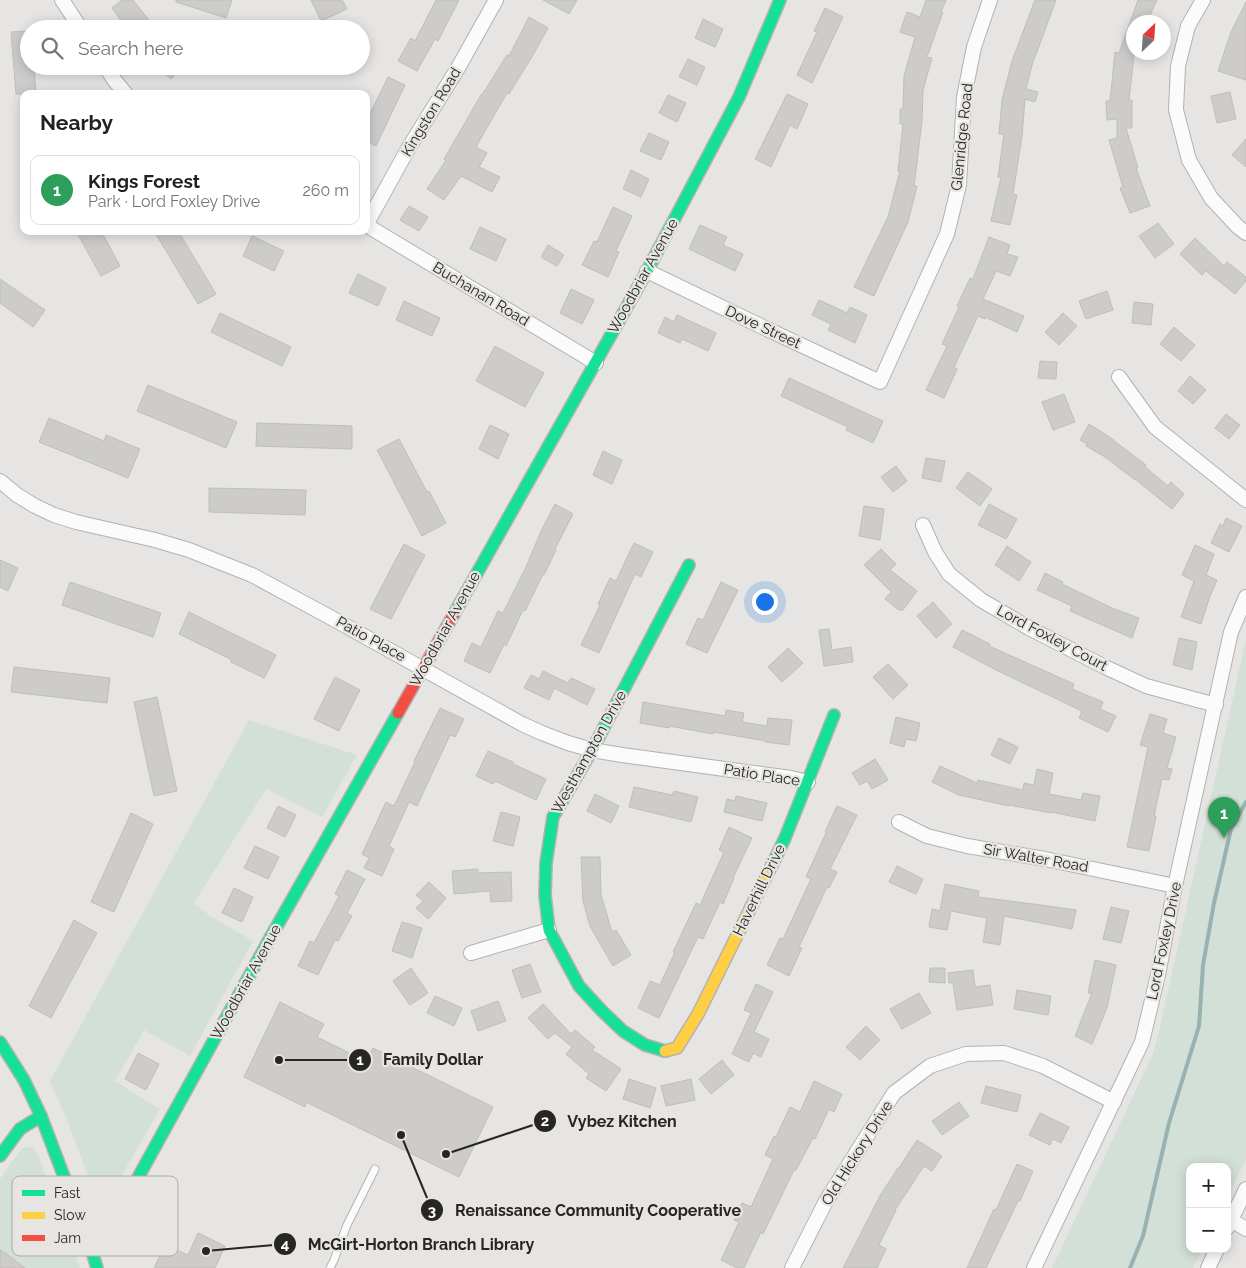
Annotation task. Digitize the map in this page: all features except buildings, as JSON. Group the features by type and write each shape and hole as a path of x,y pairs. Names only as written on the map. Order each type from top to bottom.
{"street":[{"path":"62,0 75,20"},
{"name":"Kingston Road","path":"370,218 408,149 458,68 496,0"},
{"name":"Woodbriar Avenue","path":"139,1176 269,940 647,271 739,97 780,0"},
{"name":"Glenridge Road","path":"880,382 947,234 959,185 964,97 974,47 990,0"},
{"path":"1203,0 1188,26 1178,66 1176,110 1189,160 1211,198 1246,233"},
{"path":"111,75 123,90"},
{"name":"Buchanan Road","path":"370,227 596,362"},
{"name":"Dove Street","path":"647,271 880,382"},
{"path":"1119,377 1155,427 1246,500"},
{"name":"Patio Place","path":"0,480 17,495 54,515 189,550 252,575 522,724 568,743 592,750 808,782"},
{"name":"Lord Foxley Court","path":"923,525 935,552 948,574 980,600 1029,628 1146,686 1216,705"},
{"name":"Westhampton Drive","path":"666,1051 645,1046 623,1031 579,986 549,930 545,895 546,863 553,817 592,750 689,565"},
{"name":"Lord Foxley Drive","path":"1034,1268 1142,1042 1231,632 1246,597"},
{"name":"Haverhill Drive","path":"666,1051 677,1048 698,1014 785,838 834,715"},
{"name":"Sir Walter Road","path":"899,822 927,836 967,846 1045,859 1175,886"},
{"path":"471,953 549,930"},
{"path":"0,1042 24,1080 41,1116 64,1176"},
{"name":"Old Hickory Drive","path":"792,1268 826,1201 894,1093 930,1066 966,1054 1004,1053 1043,1066 1114,1102"},
{"path":"0,1156 20,1129 41,1116"},
{"path":"1231,1220 1246,1189"},
{"path":"1231,1225 1246,1229"},
{"path":"1208,1268 1215,1253"},
{"path":"93,1256 97,1268"}],"lane":[{"path":"330,1268 347,1225 375,1169"}],"shaded area":[{"path":"1246,639 1246,1159 1231,1190 1231,1163 1186,1163 1186,1253 1200,1253 1193,1268 1052,1268 1152,1056"},
{"path":"249,720 357,755 322,817 266,789 194,903 210,916 253,941 190,1056 144,1030 115,1081 160,1109 121,1176 88,1176 50,1081"},
{"path":"22,1148 34,1148 46,1176 12,1176 12,1256 76,1256 80,1268 0,1268 0,1179"}],"waterway":[{"path":"1130,1268 1143,1236 1169,1123 1199,1026 1203,965 1214,903 1231,829 1246,802"}],"traffic: fast":[{"path":"454,614 647,271 739,97 780,0"},
{"path":"665,1051 645,1045 623,1031 579,986 549,930 545,895 546,863 553,817 592,750 689,565"},
{"path":"139,1176 269,940 398,713"},
{"path":"772,865 785,838 834,715"},
{"path":"0,1042 24,1080 41,1116 64,1176"},
{"path":"0,1156 20,1129 41,1116"},
{"path":"93,1256 97,1268"}],"traffic: slow":[{"path":"665,1051 677,1048 698,1014 772,865"}],"traffic: jam":[{"path":"398,713 454,614"}],"place":[{"name":"Kings Forest","path":"1224,838"},
{"name":"Family Dollar","path":"279,1060"},
{"name":"Renaissance Community Cooperative","path":"401,1135"},
{"name":"Vybez Kitchen","path":"446,1154"},
{"name":"McGirt-Horton Branch Library","path":"206,1251"}]}
